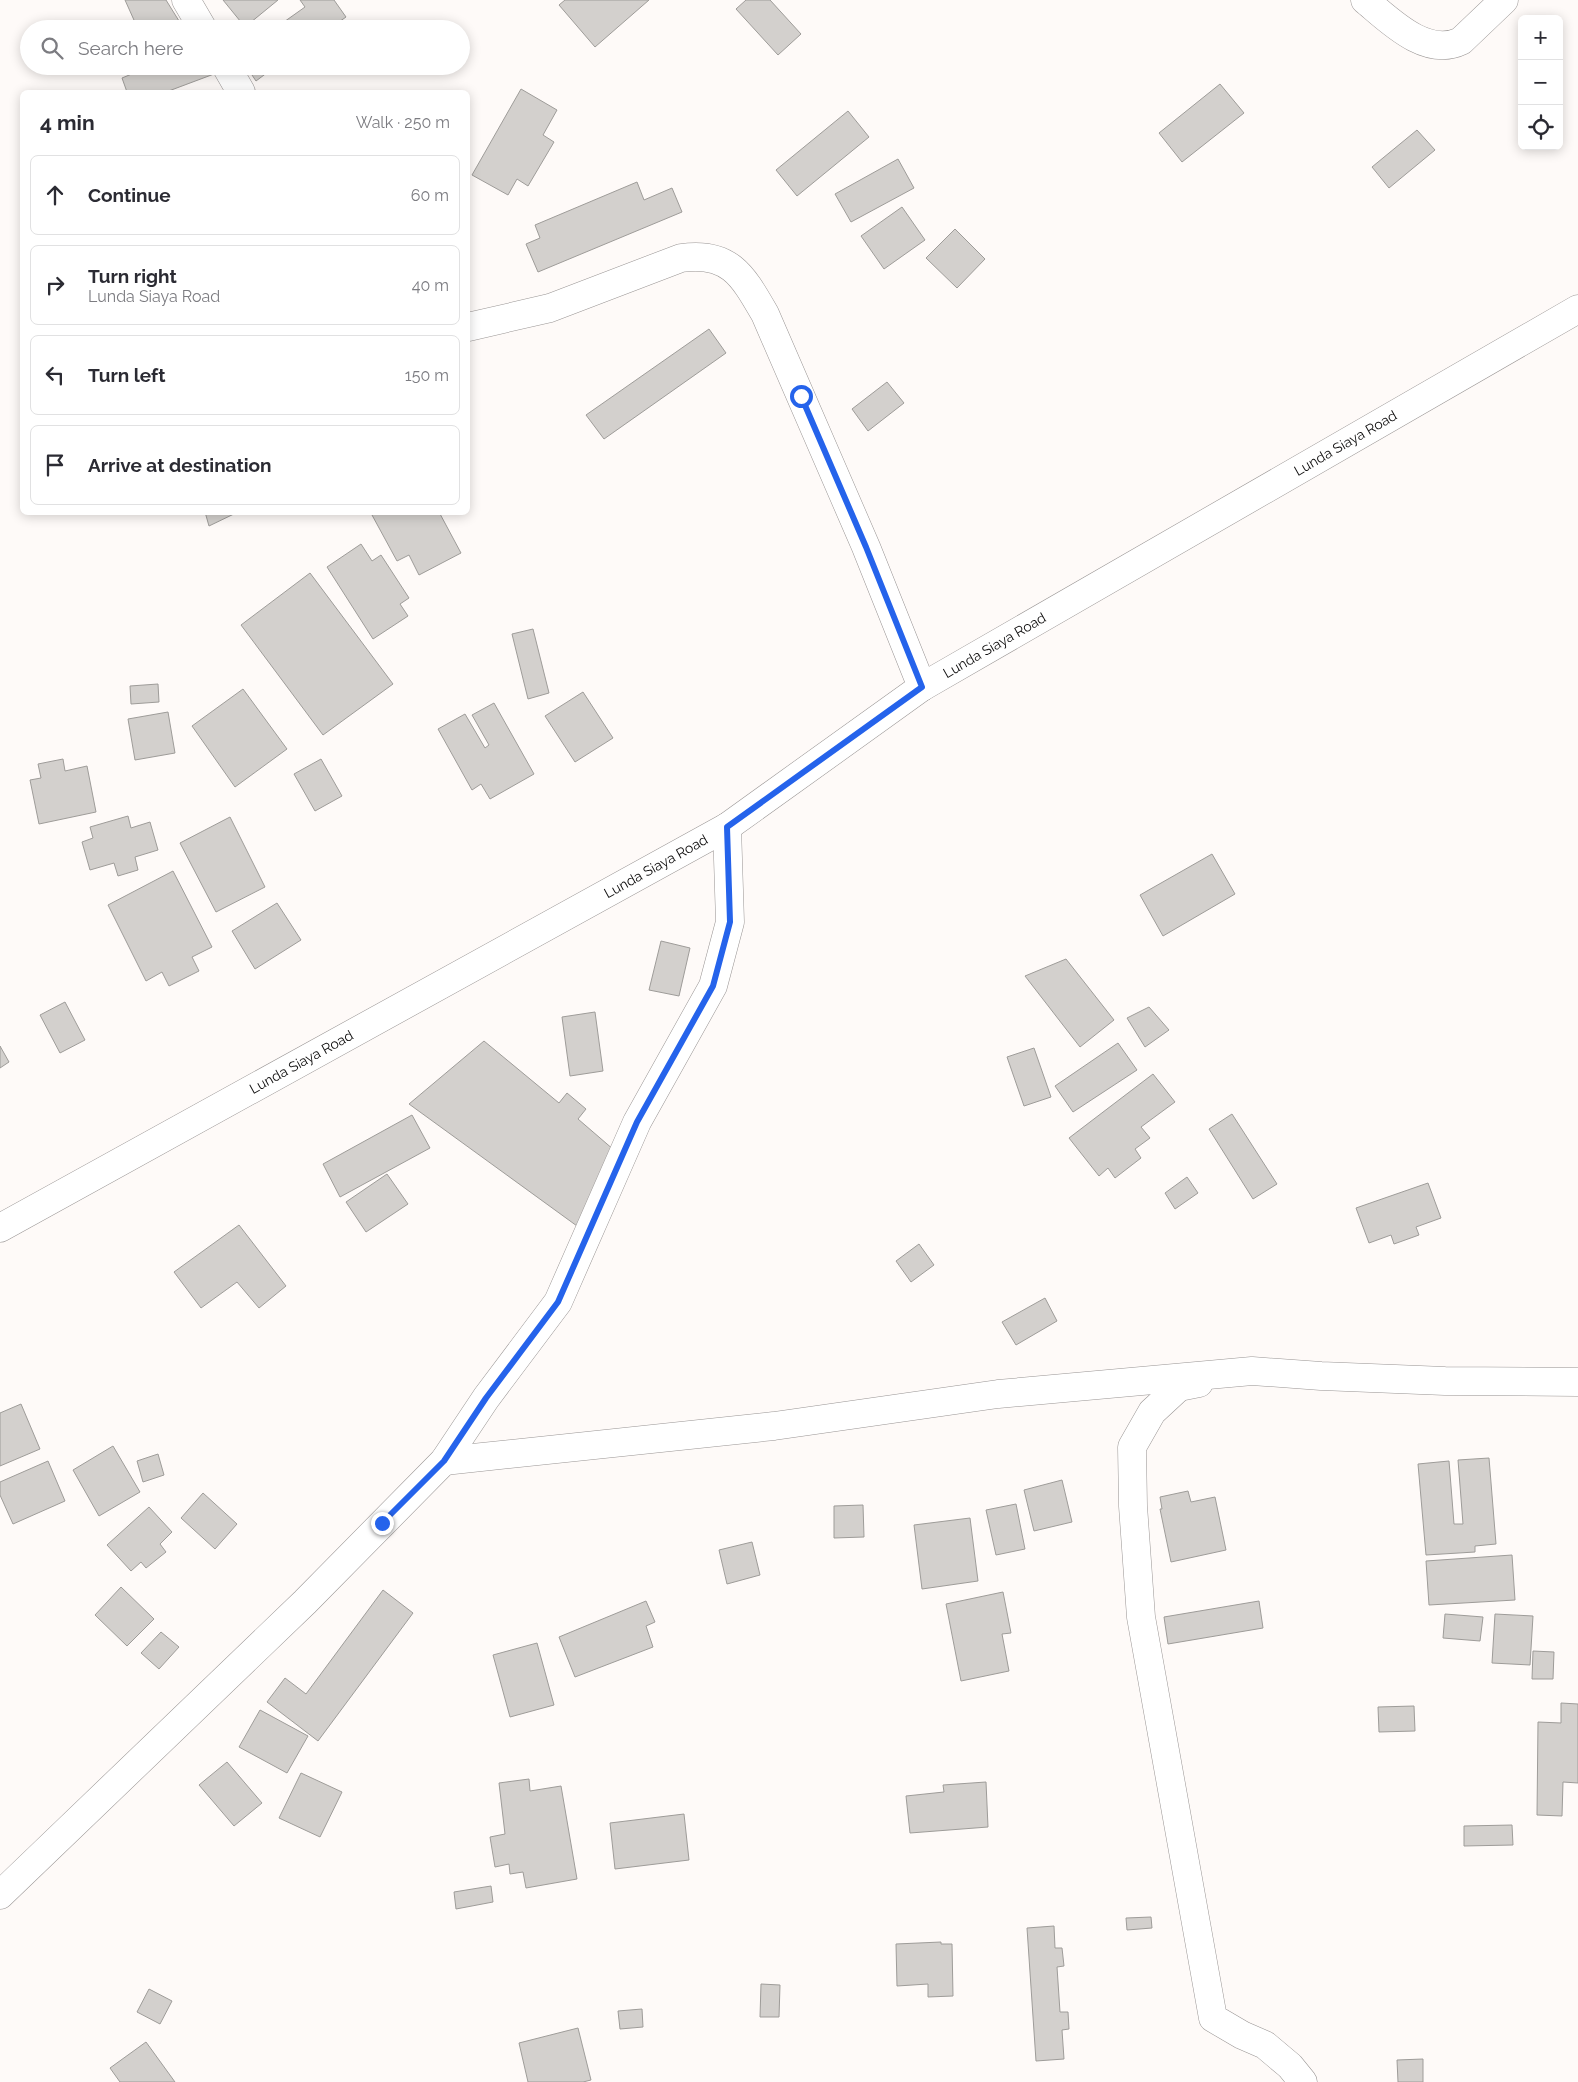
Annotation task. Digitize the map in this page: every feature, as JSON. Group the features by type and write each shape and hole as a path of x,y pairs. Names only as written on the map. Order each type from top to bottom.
{"street":[{"path":"186,0 198,20"},
{"path":"1365,0 1399,28 1433,44 1442,46 1461,41 1504,0"},
{"path":"231,75 240,90"},
{"path":"470,327 550,308 681,258 699,256 725,263 746,280 765,314 866,547 922,687"},
{"name":"Lunda Siaya Road","path":"0,1228 727,827 922,687 1578,309"},
{"path":"0,1895 305,1602 444,1461 486,1398 558,1302 637,1122 713,986 730,922 727,827"},
{"path":"444,1461 774,1426 998,1394 1252,1371 1445,1381 1578,1382"},
{"path":"1252,1371 1179,1387 1152,1412 1132,1447 1133,1506 1141,1617 1213,2018 1242,2035 1265,2044 1290,2066 1303,2082"}],"building":[{"path":"125,0 166,0 178,20 134,20"},
{"path":"223,0 278,0 254,20 239,20"},
{"path":"300,0 334,0 346,17 342,20 287,20 305,7"},
{"path":"565,0 649,0 595,47 559,5"},
{"path":"746,0 770,0 801,34 778,55 736,9"},
{"path":"129,75 211,75 171,90 126,90 122,78"},
{"path":"252,75 264,75 256,81"},
{"path":"1220,84 1244,113 1182,162 1159,133"},
{"path":"521,89 557,110 543,135 554,142 528,186 517,179 508,195 472,175"},
{"path":"848,111 869,137 797,196 776,170"},
{"path":"1417,130 1435,150 1389,188 1372,167"},
{"path":"898,159 914,188 851,222 835,194"},
{"path":"637,182 644,200 672,188 682,212 538,272 526,244 540,238 535,225"},
{"path":"902,207 925,240 884,269 861,236"},
{"path":"955,229 985,259 957,288 926,258"},
{"path":"709,329 726,353 604,439 586,415"},
{"path":"887,382 904,403 868,431 852,409"},
{"path":"206,515 232,515 209,526"},
{"path":"372,515 441,515 461,553 419,575 409,555 397,561"},
{"path":"361,544 372,561 381,555 409,598 400,604 408,616 373,639 327,567"},
{"path":"310,573 393,684 323,735 241,625"},
{"path":"533,629 549,693 528,699 512,634"},
{"path":"158,684 159,702 131,704 130,686"},
{"path":"243,689 287,749 235,787 192,726"},
{"path":"583,692 613,738 575,762 545,716"},
{"path":"494,703 534,774 490,799 481,784 472,790 438,729 465,714 485,748 489,745 472,715"},
{"path":"168,712 175,753 135,760 128,719"},
{"path":"63,759 65,771 87,766 96,812 39,824 30,780 41,778 38,764"},
{"path":"321,759 342,796 315,811 294,774"},
{"path":"128,816 131,828 150,822 158,850 135,857 138,870 118,876 114,863 90,870 82,842 93,838 90,827"},
{"path":"230,817 265,887 216,912 180,843"},
{"path":"1212,854 1235,894 1163,936 1140,895"},
{"path":"173,871 212,947 192,957 199,971 169,986 162,972 146,981 108,905"},
{"path":"277,903 301,940 255,969 232,931"},
{"path":"661,941 690,948 679,996 649,990"},
{"path":"1066,959 1114,1020 1080,1047 1025,976"},
{"path":"65,1002 85,1040 60,1053 40,1015"},
{"path":"1149,1007 1169,1030 1145,1047 1127,1018"},
{"path":"595,1012 603,1071 570,1076 562,1017"},
{"path":"484,1041 559,1103 567,1093 586,1109 578,1119 614,1150 577,1226 409,1104"},
{"path":"1118,1043 1137,1070 1073,1112 1055,1086"},
{"path":"0,1046 9,1062 0,1068"},
{"path":"1034,1048 1051,1097 1024,1106 1007,1057"},
{"path":"1153,1074 1175,1102 1141,1127 1150,1138 1135,1149 1141,1158 1115,1178 1108,1168 1099,1176 1069,1138"},
{"path":"1232,1114 1277,1184 1253,1199 1209,1129"},
{"path":"412,1115 430,1148 340,1197 323,1164"},
{"path":"387,1174 408,1204 366,1232 346,1202"},
{"path":"1187,1177 1198,1193 1175,1209 1165,1193"},
{"path":"1428,1183 1441,1218 1416,1227 1419,1235 1394,1244 1391,1235 1369,1243 1356,1208"},
{"path":"239,1225 286,1286 259,1308 237,1282 201,1308 174,1272"},
{"path":"919,1244 934,1265 911,1282 896,1261"},
{"path":"1045,1298 1057,1321 1016,1345 1002,1322"},
{"path":"21,1404 40,1449 0,1466 0,1413"},
{"path":"113,1446 140,1492 99,1516 73,1470"},
{"path":"158,1454 164,1475 143,1482 137,1461"},
{"path":"1489,1458 1496,1544 1475,1546 1475,1552 1426,1555 1418,1464 1449,1461 1454,1524 1463,1524 1458,1460"},
{"path":"48,1461 65,1501 13,1524 0,1495 0,1482"},
{"path":"1062,1480 1072,1522 1034,1531 1024,1490"},
{"path":"1188,1491 1191,1502 1215,1497 1226,1550 1171,1562 1160,1509 1162,1509 1160,1497"},
{"path":"203,1493 237,1524 215,1549 181,1518"},
{"path":"1016,1504 1025,1549 996,1555 986,1510"},
{"path":"863,1505 864,1537 834,1538 834,1506"},
{"path":"149,1507 172,1532 160,1544 166,1552 146,1568 141,1562 131,1571 107,1545"},
{"path":"970,1518 978,1581 922,1589 914,1525"},
{"path":"752,1542 760,1575 727,1584 719,1550"},
{"path":"1512,1555 1515,1600 1429,1605 1426,1561"},
{"path":"121,1587 154,1619 127,1646 95,1615"},
{"path":"383,1590 413,1613 318,1741 267,1702 285,1678 306,1694"},
{"path":"1003,1592 1011,1633 1002,1634 1009,1671 961,1681 946,1604"},
{"path":"646,1601 655,1622 646,1626 653,1647 575,1677 559,1637"},
{"path":"1259,1601 1263,1628 1168,1644 1164,1617"},
{"path":"1445,1614 1483,1617 1480,1641 1443,1638"},
{"path":"1495,1614 1533,1616 1530,1665 1492,1663"},
{"path":"161,1632 179,1647 159,1669 141,1653"},
{"path":"537,1643 554,1705 510,1717 493,1655"},
{"path":"1533,1651 1554,1652 1553,1679 1532,1679"},
{"path":"1561,1703 1578,1704 1578,1783 1563,1782 1562,1816 1537,1815 1538,1722 1561,1723"},
{"path":"1414,1706 1415,1731 1379,1732 1378,1707"},
{"path":"260,1710 308,1736 287,1773 239,1747"},
{"path":"227,1762 262,1803 234,1826 199,1785"},
{"path":"301,1773 342,1792 320,1837 279,1818"},
{"path":"529,1779 530,1791 561,1786 577,1879 526,1888 523,1872 510,1874 509,1864 495,1867 490,1837 505,1834 499,1783"},
{"path":"986,1782 988,1827 910,1833 906,1796 944,1792 943,1785"},
{"path":"684,1814 689,1860 615,1869 610,1823"},
{"path":"1512,1825 1513,1845 1464,1846 1464,1826"},
{"path":"491,1886 493,1902 456,1909 454,1892"},
{"path":"1151,1917 1152,1928 1127,1930 1126,1918"},
{"path":"1054,1926 1055,1948 1062,1948 1064,1966 1057,1967 1060,2012 1068,2012 1069,2029 1062,2030 1064,2059 1036,2061 1027,1928"},
{"path":"941,1942 941,1944 952,1944 953,1996 928,1997 928,1984 897,1986 896,1944"},
{"path":"761,1984 780,1985 779,2017 760,2017"},
{"path":"149,1989 172,2001 160,2024 137,2012"},
{"path":"642,2009 643,2027 620,2029 618,2011"},
{"path":"578,2028 591,2080 583,2082 528,2082 519,2043"},
{"path":"146,2042 175,2082 120,2082 110,2068"},
{"path":"1423,2059 1423,2082 1398,2082 1397,2060"}],"route":[{"path":"382,1523 444,1461 486,1398 558,1302 637,1122 713,986 730,922 727,827 922,687 866,547 801,396"}]}
